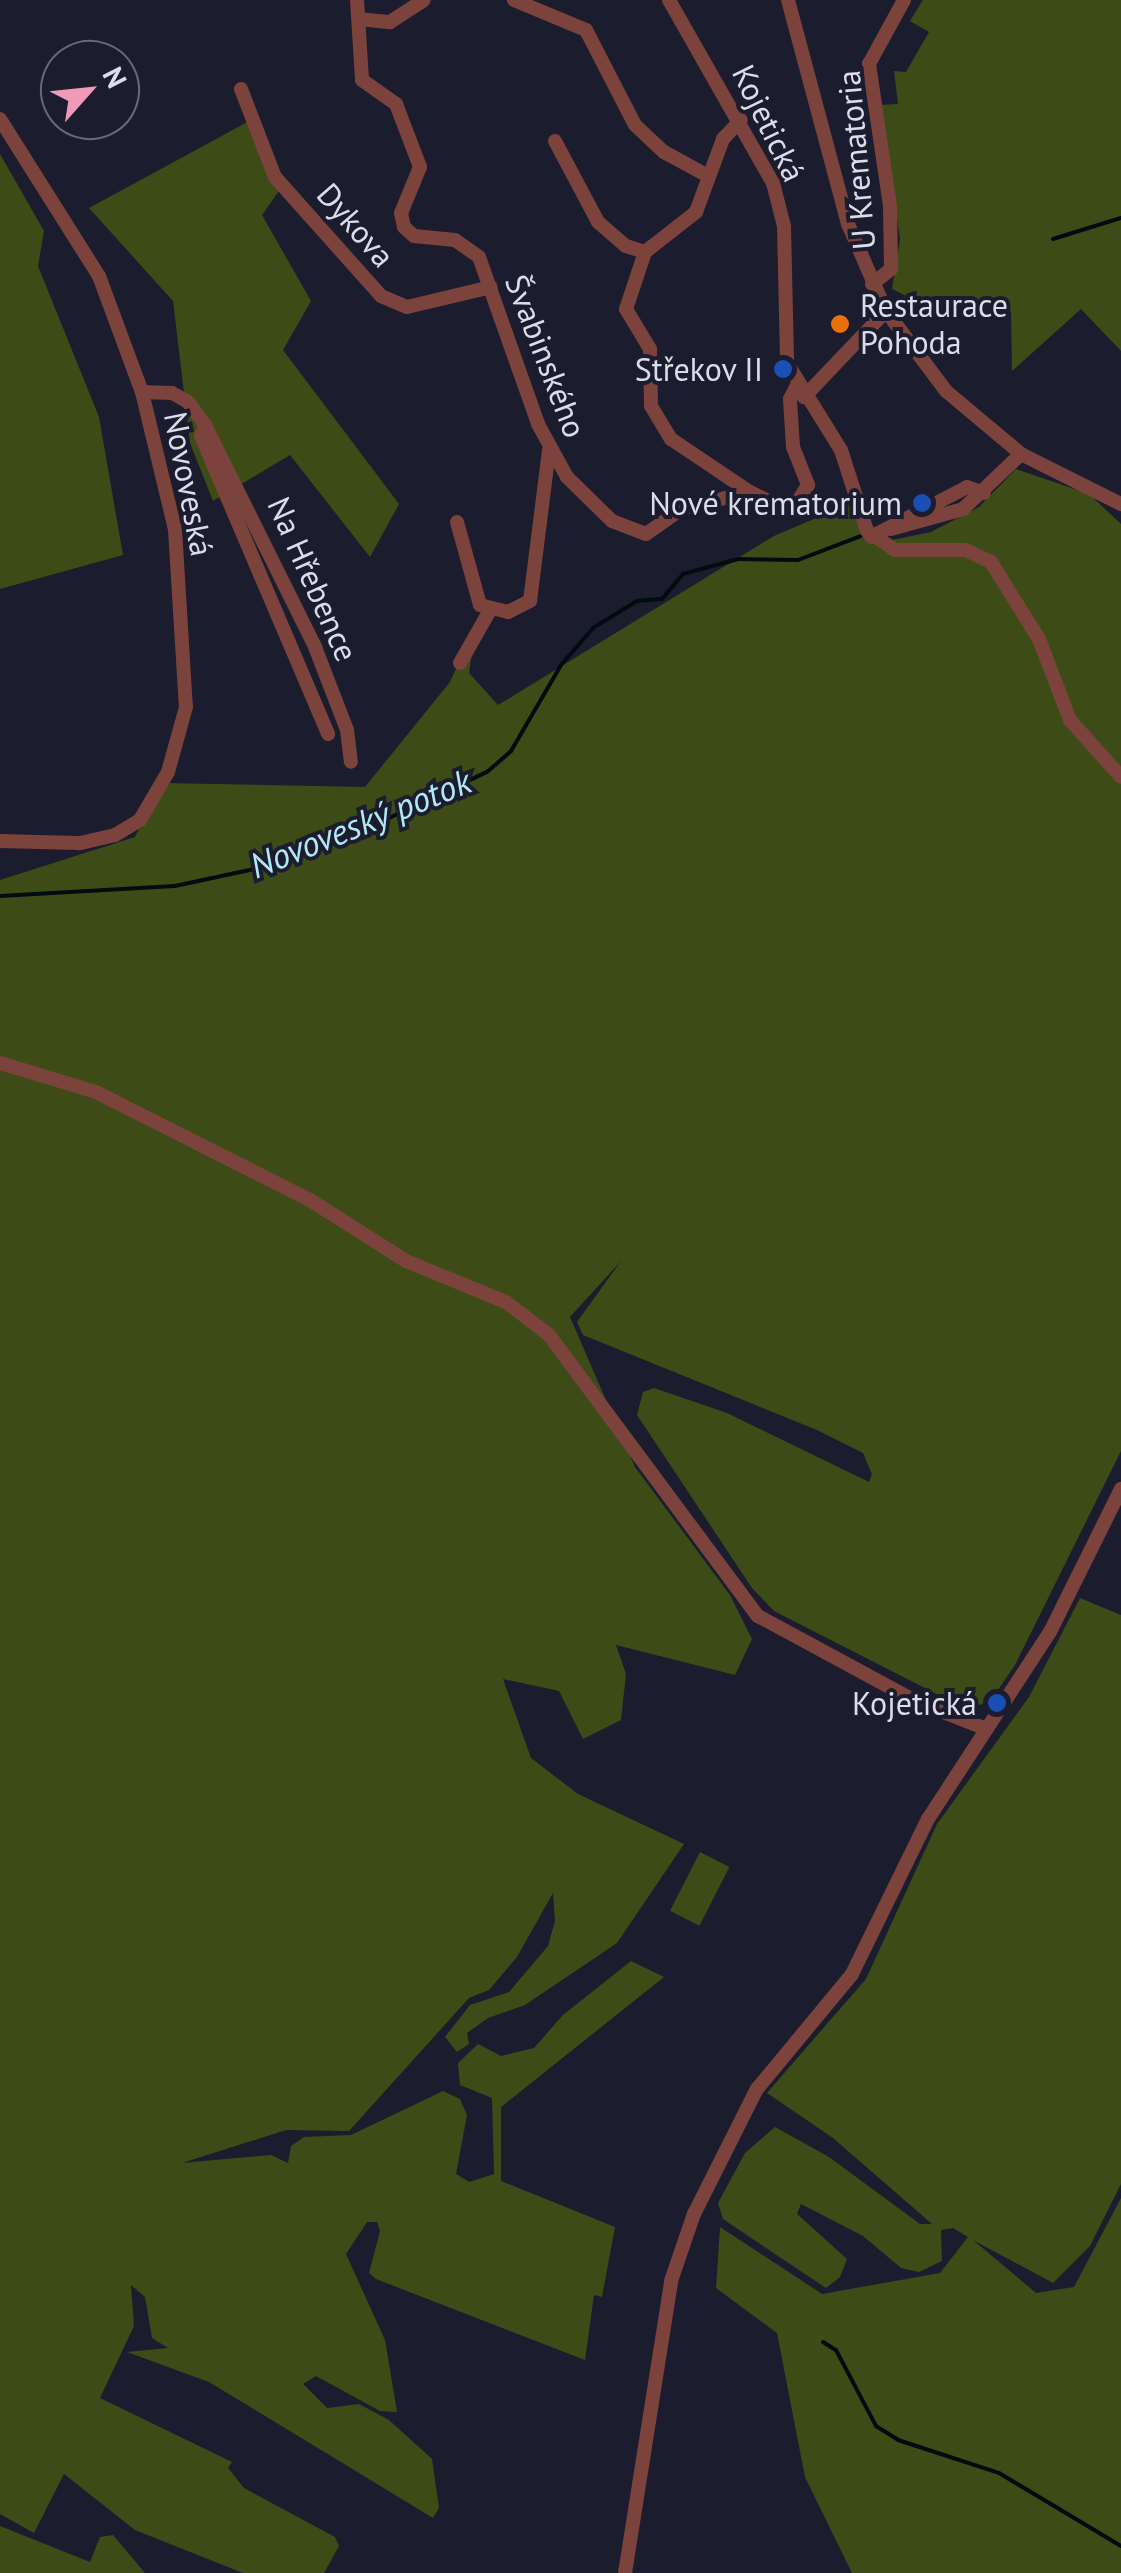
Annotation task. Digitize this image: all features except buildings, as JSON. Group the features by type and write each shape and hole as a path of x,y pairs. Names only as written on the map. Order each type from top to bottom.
{"street":[{"name":"Švabinského","path":"357,0 362,80 396,104 420,167 402,213 404,227 414,236 466,246 479,257 550,449 592,504 634,533 661,528 683,508 750,492 785,508 807,494 793,447 790,399 800,392"},
{"path":"360,19 390,22 424,0"},
{"path":"514,0 586,30 634,125 664,152 708,176"},
{"name":"Kojetická","path":"669,0 741,120 773,183 784,226 787,362 800,392 841,450 870,537"},
{"path":"788,0 848,224 872,284"},
{"name":"U Krematoria","path":"904,0 869,64 890,206 891,268 872,284 927,371 1021,454 1121,504"},
{"name":"Dykova","path":"241,89 274,177 381,296 406,306 491,287"},
{"name":"Novoveská","path":"0,119 99,276 142,392 175,529 186,708 168,772 140,820 115,835 79,844 0,841"},
{"path":"741,120 723,139 696,212 645,252 626,309 650,349 651,406 658,424 686,452 750,492"},
{"path":"555,141 598,222 626,246 645,252"},
{"path":"800,392 824,378 886,311"},
{"name":"Na Hřebence","path":"142,392 188,402 206,426 315,647 347,730 351,762"},
{"name":"Na Hřebence","path":"206,426 201,436 328,734"},
{"path":"488,612 508,612 530,601 550,449"},
{"path":"870,537 945,519 984,493 1021,454"},
{"path":"458,522 470,585 488,612"},
{"path":"870,537 894,550 966,550 991,562 1040,639 1070,720 1121,777"},
{"path":"460,663 488,612"},
{"path":"0,1064 96,1092 310,1200 406,1260 506,1302 549,1335 758,1616 914,1701 988,1728"},
{"path":"625,2573 671,2280 694,2214 757,2089 852,1974 928,1819 1050,1632 1121,1489"}],"green space":[{"path":"923,0 1121,0 1121,351 1081,309 1012,371 1011,312 972,300 923,304 892,289 900,239 880,105 898,104 894,71 906,72 929,32 910,21"},
{"path":"253,119 281,188 262,215 311,301 283,350 399,504 370,557 290,455 213,501 190,443 173,301 89,208"},
{"path":"0,154 44,231 38,266 99,417 123,555 0,589"},
{"path":"1016,469 1089,494 1121,524 1121,1451 1015,1665 991,1700 968,1710 774,1611 752,1588 637,1415 643,1392 654,1388 727,1413 869,1482 872,1474 863,1453 817,1430 583,1335 577,1322 621,1261 570,1317 635,1467 730,1595 752,1639 735,1675 616,1645 626,1674 621,1720 583,1739 559,1691 503,1679 531,1758 578,1794 684,1844 617,1943 525,2005 488,2018 467,2033 469,2044 457,2052 445,2037 470,2005 509,1992 548,1946 555,1921 553,1893 517,1957 489,1990 469,1998 349,2131 286,2130 182,2163 271,2155 288,2163 291,2146 304,2137 351,2135 443,2091 460,2099 467,2115 456,2174 469,2182 494,2174 492,2098 460,2085 458,2063 478,2044 501,2056 534,2048 563,2015 631,1961 664,1977 501,2107 501,2181 615,2227 602,2297 594,2295 585,2360 376,2279 369,2273 380,2231 377,2222 367,2222 346,2254 385,2340 397,2412 380,2411 316,2376 303,2384 327,2408 359,2404 389,2420 432,2459 439,2508 433,2518 209,2382 127,2352 168,2348 152,2338 145,2297 131,2285 134,2326 100,2398 232,2462 228,2468 244,2488 335,2537 339,2546 324,2573 243,2573 135,2530 64,2474 34,2533 0,2514 0,880 135,837 161,783 365,787 450,682 476,624 469,673 498,705 774,536 849,504 873,544 931,532 979,507"},
{"path":"1080,1598 1121,1615 1121,2184 1090,2246 1053,2283 973,2240 1036,2293 1074,2287 1121,2198 1121,2573 852,2573 805,2477 777,2333 716,2288 720,2227 822,2294 940,2273 968,2237 953,2228 941,2230 942,2261 919,2272 901,2268 863,2236 801,2204 797,2214 847,2259 840,2277 826,2288 723,2219 718,2203 745,2153 775,2127 829,2157 920,2224 932,2224 833,2138 767,2093 866,1979 937,1824 1029,1697"},
{"path":"700,1852 729,1867 699,1926 670,1911"},
{"path":"0,2526 90,2562 100,2537 113,2535 145,2573 0,2573"}],"waterway":[{"name":"Novoveský potok","path":"1053,239 1121,218"},
{"name":"Novoveský potok","path":"0,896 175,886 259,868 387,819 487,772 511,751 561,665 593,628 637,601 662,599 683,574 738,559 798,560 861,536"},
{"path":"823,2342 836,2350 876,2426 898,2440 999,2473 1121,2546"}],"place":[{"name":"Restaurace Pohoda","path":"840,324"},
{"name":"Střekov II","path":"783,369"},
{"name":"Nové krematorium","path":"922,503"},
{"name":"Kojetická","path":"997,1703"}]}
